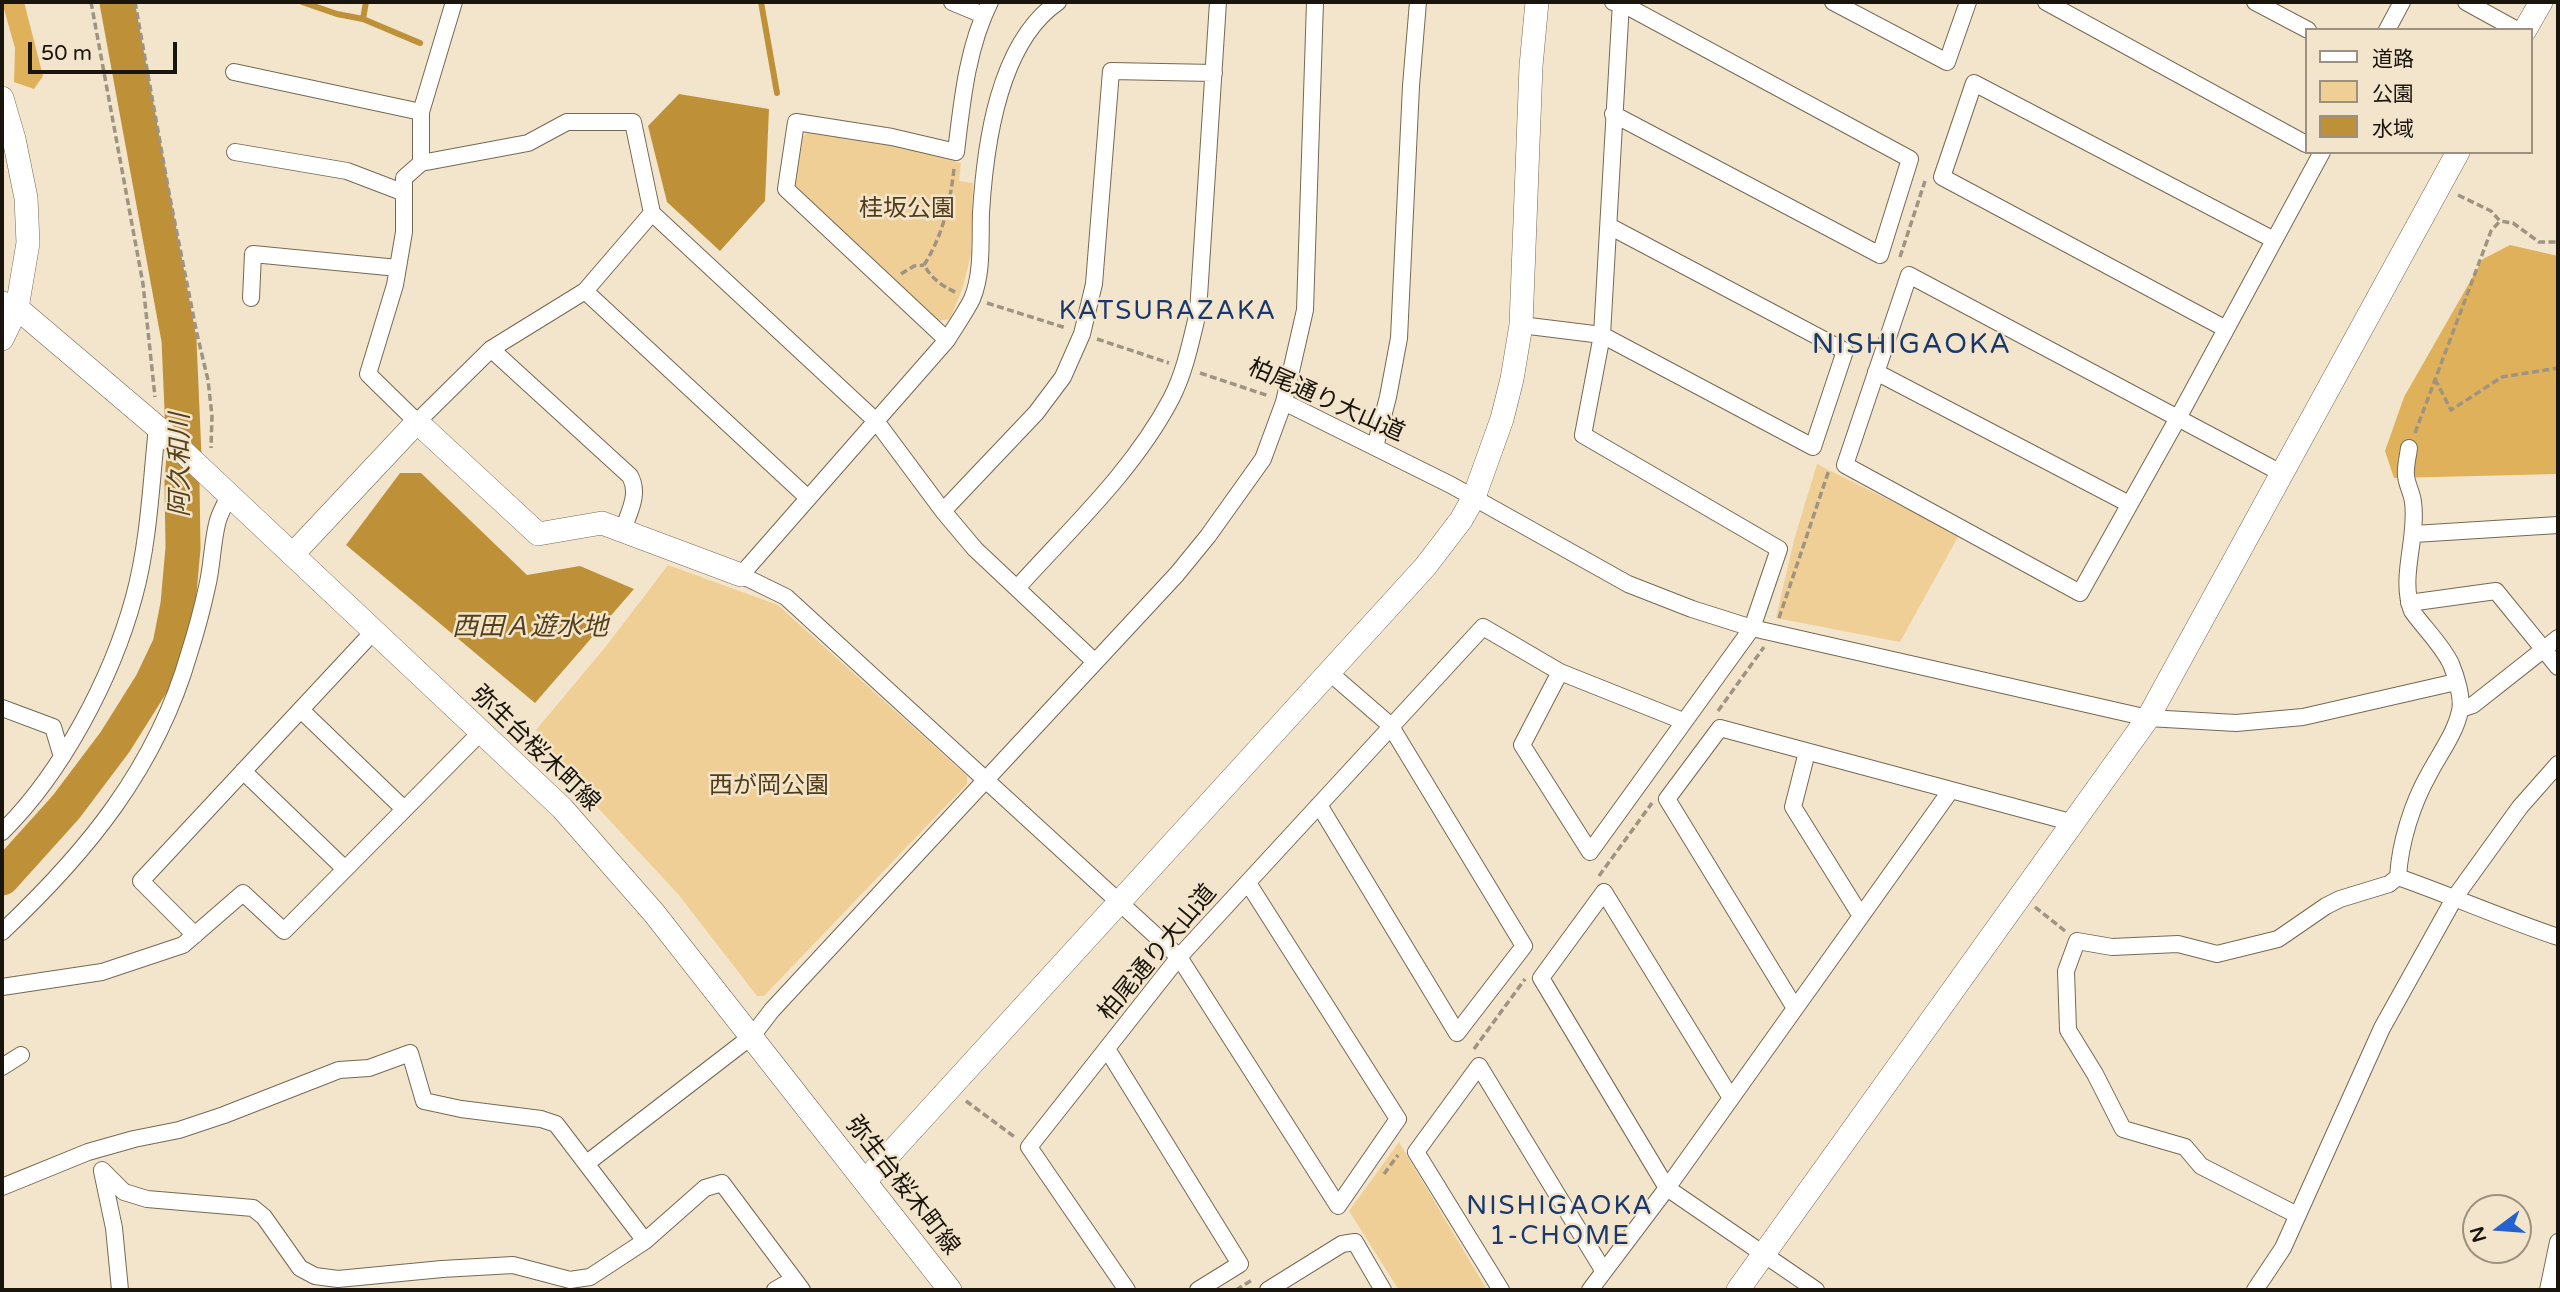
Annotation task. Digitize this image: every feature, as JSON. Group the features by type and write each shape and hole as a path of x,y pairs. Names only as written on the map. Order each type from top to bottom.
{"street":[{"path":"421,163 421,112 454,2"},
{"path":"947,340 786,189 796,122 892,137 956,152 965,81 987,8 952,2"},
{"path":"741,575 947,340 972,298 978,271 985,158 992,118 1022,40 1048,8 1058,2"},
{"path":"1017,588 1120,475 1153,431 1172,397 1183,368 1198,312 1217,2"},
{"path":"587,1163 752,1036 772,1010 1177,574 1263,459 1284,402 1305,310 1315,2"},
{"path":"1375,447 1399,338 1411,86 1418,2"},
{"path":"865,1181 1425,567 1461,520 1474,497 1502,419 1521,325 1531,66 1537,2"},
{"path":"1613,114 1880,255 1910,159 1618,2 1602,335 1583,435 1779,549 1752,628 1590,852 1522,745 1560,672 1683,721"},
{"path":"1833,2 1947,62 1968,2"},
{"path":"2046,2 2304,143"},
{"path":"2255,2 2304,28"},
{"path":"2388,28 2402,2"},
{"path":"2466,2 2513,28"},
{"path":"2526,28 2541,2"},
{"path":"943,511 1036,413 1063,377 1082,334 1094,284 1111,71 1214,73"},
{"path":"234,72 421,112"},
{"path":"2226,328 1942,177 1974,83 2274,240"},
{"path":"2,98 14,139 26,198 28,243 2,339"},
{"path":"1094,661 975,549 876,421 652,213 633,122 567,122 528,144 421,163 404,178 404,232 395,285 368,374 538,534 602,523 741,575 786,597 1179,957 1338,1206 1398,1118 1248,883"},
{"path":"235,152 347,171 402,192"},
{"path":"2283,474 2178,418 1909,275 1845,465 2080,593 2178,418 2320,154"},
{"path":"1738,1290 2148,718 2457,154"},
{"path":"293,554 417,422 491,349 586,291 652,213"},
{"path":"1521,325 1602,335 1813,447 1845,351 1609,226"},
{"path":"251,298 253,254 398,268"},
{"path":"586,291 808,498"},
{"name":"弥生台桜木町線","path":"10,306 160,431 562,808 654,913 950,1290"},
{"path":"491,349 630,476 636,486 635,495 623,530"},
{"path":"1876,372 2130,504"},
{"name":"柏尾通り大山道","path":"1284,402 1474,497 1628,584 1692,609 1752,628 2148,718 2236,723 2303,717 2456,682"},
{"path":"2,832 62,757 83,722 116,650 134,596 147,530 160,431"},
{"path":"2297,1215 2201,1166 2185,1147 2123,1129 2095,1074 2068,1030 2066,971 2077,941 2112,947 2178,944 2217,954 2278,939 2326,906 2389,884 2398,877 2411,814 2428,776 2447,745 2461,709 2450,662 2412,611 2409,603 2408,586 2414,534 2413,502 2406,474 2409,448"},
{"path":"2,932 60,876 89,842 121,799 146,757 167,713 188,657 207,586 217,523 229,495"},
{"path":"2414,534 2558,525"},
{"path":"2409,603 2496,591 2558,667"},
{"name":"柏尾通り大山道","path":"1029,1147 1179,957 1483,627 1560,672"},
{"path":"195,935 141,881 374,631"},
{"path":"2461,709 2473,705 2558,638"},
{"path":"1320,804 1457,1033 1524,946 1390,725 1329,673"},
{"path":"2,708 53,727 62,757"},
{"path":"300,710 404,809"},
{"path":"1795,1008 1667,799 1720,728 2074,823"},
{"path":"2,987 102,972 183,946 243,893 284,931 481,732"},
{"path":"1807,752 1793,807 1861,916"},
{"path":"2255,1290 2283,1248 2382,1028 2455,897 2520,807 2558,764"},
{"path":"243,771 345,869"},
{"path":"1590,1290 1667,1188 1951,790"},
{"path":"2398,877 2558,937"},
{"path":"1731,1098 1604,892 1541,978 1667,1188 1816,1290"},
{"path":"1107,1049 1240,1264 1198,1290"},
{"path":"2,1186 88,1152 179,1130 224,1115 339,1070 369,1068 410,1053 424,1101 461,1109 541,1119 556,1124 645,1241"},
{"path":"2,1067 21,1055"},
{"path":"1501,1290 1416,1152 1479,1066 1603,1270"},
{"path":"1029,1147 1127,1290"},
{"path":"88,1152 124,1192 147,1199 253,1208 264,1217 300,1268 315,1276 338,1279 513,1265 570,1280 590,1277 645,1241 705,1188 722,1183 798,1285 775,1290"},
{"path":"102,1170 114,1228 120,1290"},
{"path":"1264,1283 1342,1244 1355,1241 1383,1290"},
{"path":"2548,1290 2558,1242"}],"path":[{"path":"91,2 143,284 155,397"},
{"path":"135,2 170,198 208,380 212,415 211,448"},
{"path":"891,288 902,273 914,266 924,265 937,244 946,217 956,152"},
{"path":"1898,264 1928,172"},
{"path":"2440,186 2491,211 2500,221 2513,222 2539,242 2558,242"},
{"path":"2409,448 2491,231 2500,221"},
{"name":"柏尾通り大山道","path":"924,265 941,285 972,298 1284,402"},
{"path":"2435,379 2451,410 2502,377 2557,367"},
{"path":"1718,711 1775,632 1832,461"},
{"path":"1595,881 1653,802"},
{"path":"2030,903 2077,941"},
{"path":"1473,1051 1530,971"},
{"path":"949,1088 1029,1147"},
{"path":"1383,1175 1399,1153"},
{"path":"886,1156 903,1177 903,1195 911,1205"},
{"path":"1236,1290 1264,1283"}],"green space":[{"name":"桂坂公園","path":"809,132 895,145 961,163 959,181 973,183 971,254 963,287 950,319 937,321 799,192 795,185 801,138"},
{"path":"1817,464 1959,535 1900,642 1776,618 1794,540"},
{"name":"西が岡公園","path":"668,565 778,605 967,776 967,784 764,996 757,996 678,894 559,766 536,730 607,645"},
{"path":"1399,1142 1487,1290 1399,1290 1349,1211"}],"shaded area":[{"path":"2,2 24,2 43,76 34,89 14,82 15,48"},
{"path":"2510,245 2558,256 2558,474 2394,478 2385,451 2404,397 2483,259"}],"water":[{"path":"679,94 769,109 765,201 720,251 667,202 648,126"},
{"name":"西田Ａ遊水地","path":"400,473 421,473 527,575 580,566 634,589 535,703 346,545"}],"waterway":[{"name":"阿久和川","path":"2,878 66,807 115,742 152,683 170,645 178,604 183,548 184,456 179,340 117,2"},
{"path":"302,2 337,14 363,19 420,43"},
{"path":"363,19 366,2"},
{"path":"761,2 777,93"}],"district":[{"name":"KATSURAZAKA","path":"1168,312"},
{"name":"NISHIGAOKA","path":"1912,346"},
{"name":"NISHIGAOKA 1-CHOME","path":"1560,1222"}]}
